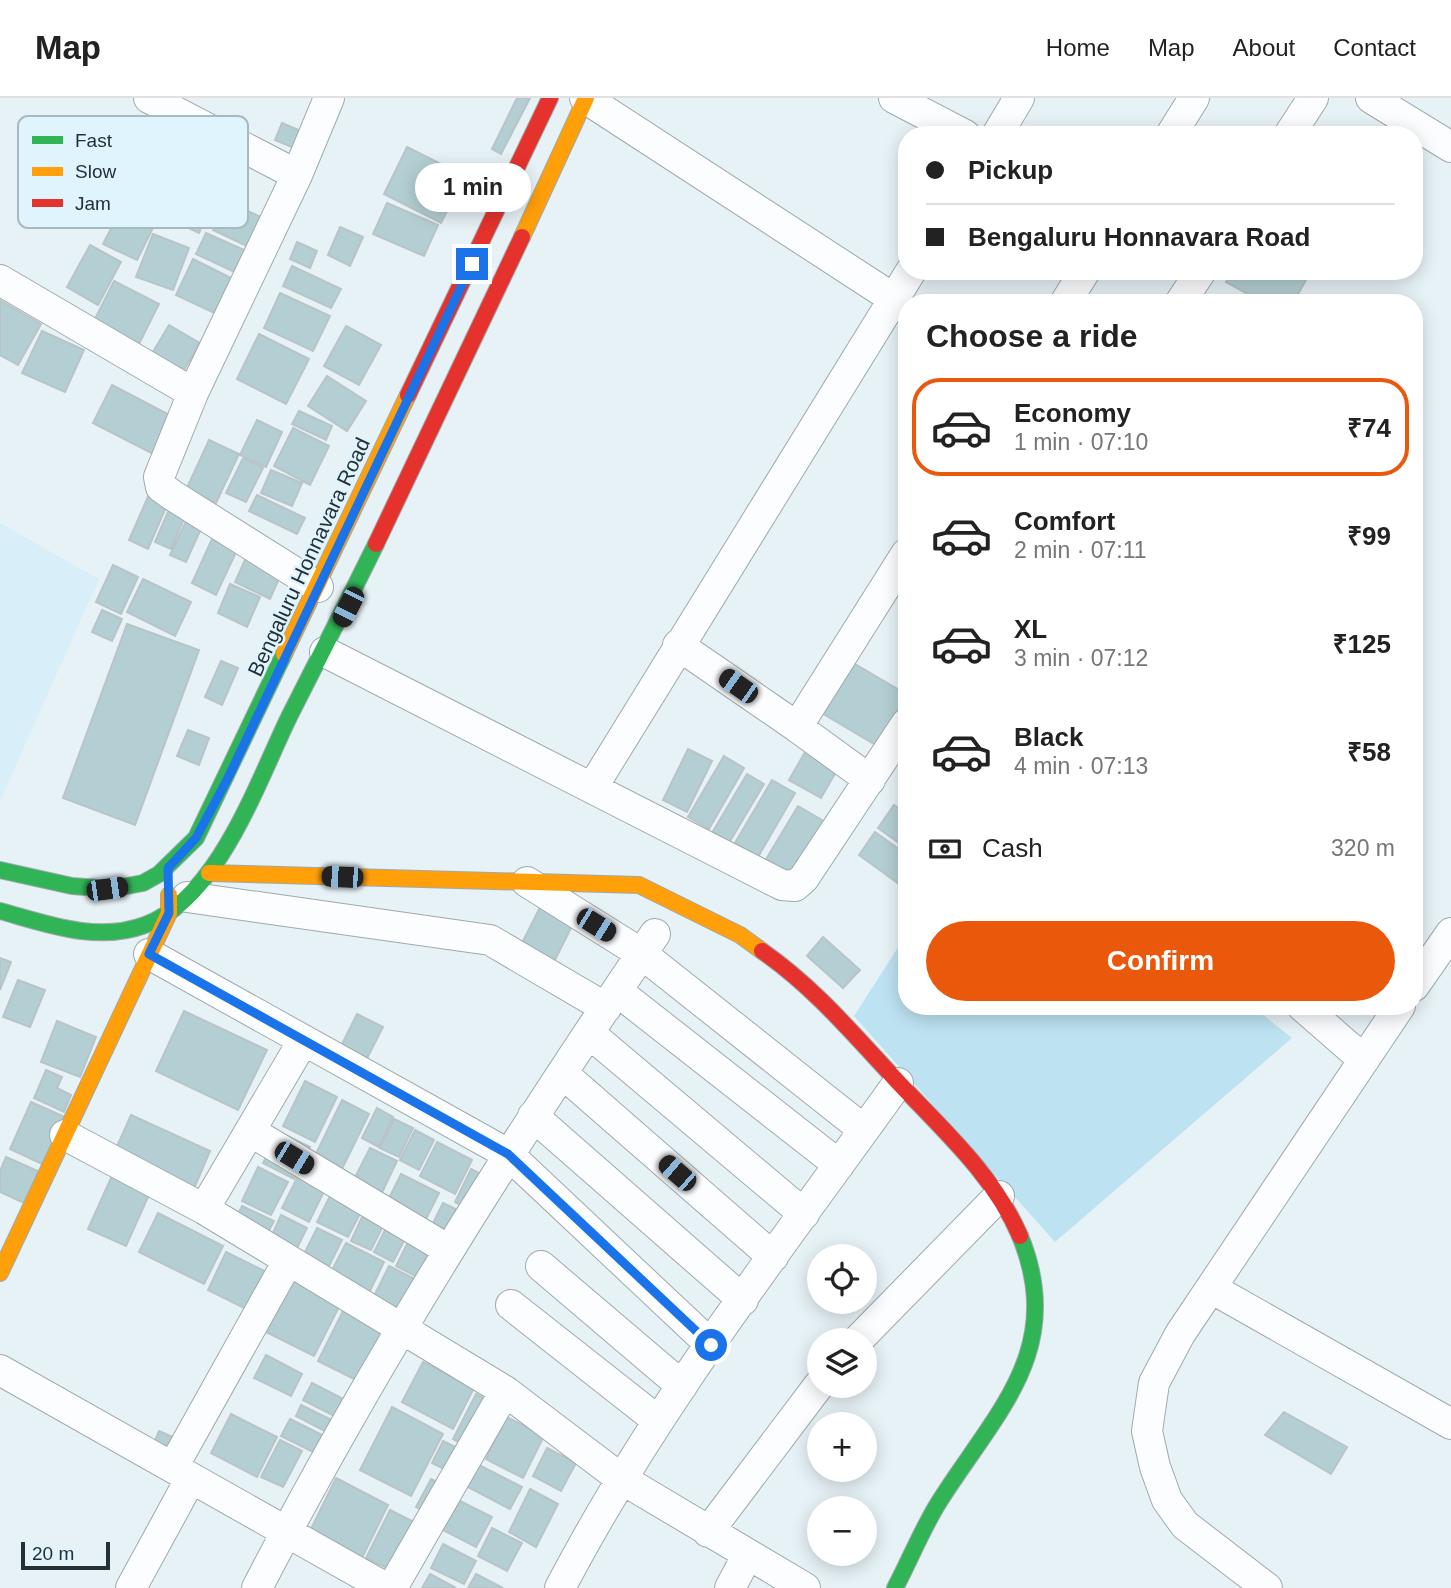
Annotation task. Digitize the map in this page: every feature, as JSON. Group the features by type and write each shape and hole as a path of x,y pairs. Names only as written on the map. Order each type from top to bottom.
{"main road":[{"name":"Bengaluru Honnavara Road","path":"0,870 48,882 107,889 142,884 168,868 196,838 550,98"},
{"path":"0,1273 149,954 178,905 209,873 325,652 585,98"},
{"path":"168,868 178,905"},
{"path":"209,873 639,885 740,935 799,977 981,1171 1010,1213 1031,1261 1036,1303 1033,1339 1015,1390 939,1504 894,1588"},
{"path":"0,911 98,936 139,928 178,905"}],"street":[{"path":"149,98 184,116"},
{"path":"318,587 161,487 159,477 164,459 193,393 297,175 329,98"},
{"path":"585,98 894,299"},
{"path":"894,98 948,126"},
{"path":"1002,126 1019,98"},
{"path":"1177,126 1194,98"},
{"path":"1295,126 1313,98"},
{"path":"1371,98 1417,126"},
{"path":"1423,130 1451,147"},
{"path":"248,150 297,175"},
{"path":"0,280 193,393"},
{"path":"592,788 906,280"},
{"path":"797,727 898,567"},
{"path":"678,645 870,780"},
{"path":"325,652 782,885 795,886 814,865 898,736"},
{"path":"527,881 648,944 864,1129"},
{"path":"178,905 490,940 611,999 839,1165"},
{"path":"1423,973 1451,933"},
{"path":"257,1588 399,1329 508,1154 648,944"},
{"path":"149,954 508,1154 711,1345"},
{"path":"1312,1015 1364,1060"},
{"path":"1267,1588 1185,1525 1167,1500 1147,1431 1154,1383 1180,1334 1394,1015"},
{"path":"589,1033 804,1214"},
{"path":"204,1209 303,1041"},
{"path":"562,1073 773,1257"},
{"path":"560,1588 620,1478 657,1420 898,1083"},
{"path":"533,1116 743,1300"},
{"path":"250,1131 447,1250"},
{"path":"65,1135 204,1209 505,1391 620,1478 747,1556 805,1588"},
{"path":"870,1328 999,1196"},
{"path":"131,1588 182,1472 288,1261"},
{"path":"541,1266 682,1385"},
{"path":"1211,1288 1451,1424"},
{"path":"511,1305 657,1420"},
{"path":"0,1370 386,1588"},
{"path":"392,1588 505,1391"},
{"path":"708,1532 809,1398"},
{"path":"730,1588 747,1556"}],"shaded area":[{"path":"0,523 99,579 0,801"},
{"path":"898,947 898,1015 1263,1015 1292,1038 1055,1242 854,1016"}],"building":[{"path":"517,98 530,98 501,154 492,149"},
{"path":"282,123 301,131 294,148 275,140"},
{"path":"407,147 465,176 441,223 384,194"},
{"path":"387,203 438,225 424,256 373,234"},
{"path":"248,211 269,221 255,250 213,230 248,228"},
{"path":"340,227 363,237 350,266 328,255"},
{"path":"111,228 153,228 137,260 103,244"},
{"path":"188,228 201,228 199,233"},
{"path":"206,233 253,254 243,276 196,254"},
{"path":"153,234 189,248 173,290 136,277"},
{"path":"297,242 317,251 310,268 290,259"},
{"path":"90,245 121,262 98,305 67,287"},
{"path":"193,259 241,283 225,318 176,295"},
{"path":"292,266 341,289 331,308 283,286"},
{"path":"1306,280 1298,294 1248,294 1226,282"},
{"path":"114,281 159,304 137,348 92,325"},
{"path":"280,293 330,316 313,351 264,328"},
{"path":"0,300 41,324 18,365 0,355"},
{"path":"169,325 200,343 178,380 147,362"},
{"path":"346,326 381,345 359,385 324,366"},
{"path":"42,331 84,350 65,392 22,373"},
{"path":"259,334 309,359 286,404 237,379"},
{"path":"327,376 366,401 347,431 308,406"},
{"path":"112,385 179,420 159,457 93,423"},
{"path":"299,411 332,426 326,440 292,424"},
{"path":"257,420 282,432 266,467 240,455"},
{"path":"293,428 329,446 310,485 274,466"},
{"path":"209,440 239,454 216,503 186,490"},
{"path":"243,458 263,468 246,502 226,493"},
{"path":"271,470 302,483 292,506 261,493"},
{"path":"151,490 170,498 148,549 129,540"},
{"path":"257,495 305,518 297,534 249,511"},
{"path":"171,505 187,512 171,549 155,542"},
{"path":"189,515 204,522 186,562 170,555"},
{"path":"212,539 237,550 216,595 192,583"},
{"path":"248,553 283,570 270,599 235,582"},
{"path":"113,565 138,577 121,614 96,602"},
{"path":"143,579 191,602 175,636 127,612"},
{"path":"230,584 260,597 247,627 218,613"},
{"path":"102,610 122,619 112,641 92,632"},
{"path":"127,624 199,650 135,825 63,798"},
{"path":"221,661 238,668 222,705 205,697"},
{"path":"850,661 898,689 898,742 891,754 820,712"},
{"path":"188,730 209,738 199,765 177,756"},
{"path":"812,740 844,758 821,798 789,780"},
{"path":"688,749 712,761 687,812 663,800"},
{"path":"724,756 744,768 709,829 688,817"},
{"path":"747,774 764,784 729,843 712,833"},
{"path":"772,780 795,793 758,857 735,843"},
{"path":"894,805 898,808 898,842 878,828"},
{"path":"798,806 834,827 798,887 762,866"},
{"path":"875,832 898,848 898,883 859,855"},
{"path":"541,905 574,922 552,966 519,949"},
{"path":"823,937 860,970 843,988 807,956"},
{"path":"0,958 11,962 0,990"},
{"path":"18,980 45,990 30,1027 3,1017"},
{"path":"184,1011 267,1050 238,1110 156,1071"},
{"path":"357,1014 383,1027 359,1074 333,1062"},
{"path":"57,1021 96,1037 80,1077 41,1062"},
{"path":"46,1070 62,1077 57,1088 71,1095 64,1112 34,1098"},
{"path":"305,1081 337,1097 315,1142 283,1126"},
{"path":"342,1100 369,1114 340,1173 313,1160"},
{"path":"31,1102 65,1117 44,1165 10,1149"},
{"path":"377,1108 393,1117 379,1147 362,1138"},
{"path":"131,1115 210,1151 190,1198 110,1162"},
{"path":"394,1119 413,1128 399,1157 380,1148"},
{"path":"415,1130 434,1140 419,1170 400,1160"},
{"path":"279,1132 310,1147 294,1179 263,1163"},
{"path":"437,1142 472,1160 455,1194 420,1176"},
{"path":"370,1148 397,1161 379,1199 351,1185"},
{"path":"6,1157 40,1172 26,1204 0,1192 0,1171"},
{"path":"304,1164 331,1177 309,1222 282,1208"},
{"path":"258,1167 288,1182 271,1215 242,1201"},
{"path":"115,1169 153,1186 126,1246 88,1229"},
{"path":"471,1169 492,1180 476,1213 455,1202"},
{"path":"401,1174 439,1193 424,1223 386,1204"},
{"path":"335,1186 366,1202 348,1237 317,1222"},
{"path":"443,1203 472,1217 456,1249 427,1235"},
{"path":"368,1204 389,1214 371,1250 351,1241"},
{"path":"242,1206 274,1221 259,1250 228,1234"},
{"path":"158,1213 223,1246 204,1284 139,1252"},
{"path":"281,1215 307,1228 296,1250 271,1237"},
{"path":"389,1222 409,1231 393,1262 374,1252"},
{"path":"317,1228 342,1240 325,1274 300,1262"},
{"path":"413,1232 448,1250 431,1284 396,1266"},
{"path":"346,1243 384,1262 367,1297 328,1278"},
{"path":"226,1252 285,1281 266,1319 208,1290"},
{"path":"389,1266 425,1284 406,1322 370,1304"},
{"path":"294,1275 343,1299 314,1356 266,1332"},
{"path":"346,1305 394,1330 366,1385 318,1361"},
{"path":"266,1355 302,1374 291,1396 254,1378"},
{"path":"423,1362 474,1388 453,1429 402,1402"},
{"path":"312,1383 353,1404 344,1421 303,1400"},
{"path":"476,1394 498,1406 475,1451 453,1439"},
{"path":"301,1405 344,1426 338,1438 296,1416"},
{"path":"392,1407 443,1434 411,1496 360,1470"},
{"path":"1284,1412 1347,1447 1331,1474 1265,1435"},
{"path":"231,1414 277,1437 257,1477 211,1453"},
{"path":"507,1417 544,1436 523,1478 486,1459"},
{"path":"290,1419 330,1439 321,1456 281,1436"},
{"path":"159,1431 186,1443 181,1455 154,1443"},
{"path":"280,1440 302,1451 283,1487 261,1477"},
{"path":"443,1441 471,1455 460,1477 432,1463"},
{"path":"547,1448 576,1463 561,1491 533,1476"},
{"path":"479,1465 522,1487 510,1509 468,1487"},
{"path":"336,1478 388,1505 362,1558 310,1531"},
{"path":"431,1479 455,1491 440,1519 416,1507"},
{"path":"530,1489 558,1504 536,1547 509,1532"},
{"path":"458,1500 492,1517 476,1547 443,1530"},
{"path":"390,1510 436,1533 412,1580 366,1558"},
{"path":"492,1528 522,1543 507,1571 478,1556"},
{"path":"443,1544 476,1561 464,1584 431,1568"},
{"path":"430,1574 456,1588 422,1588"},
{"path":"476,1574 503,1588 468,1588"}],"traffic: fast":[{"path":"0,911 72,930 109,932 145,925 171,911 194,890 215,864 250,803 290,715 376,544"},
{"path":"0,870 72,886 111,889 143,883 159,874 196,838 284,654"},
{"path":"895,1588 933,1512 1002,1409 1030,1347 1035,1313 1032,1277 1020,1236"}],"traffic: slow":[{"path":"522,237 586,98"},
{"path":"284,654 408,395"},
{"path":"209,873 639,885 740,935 762,951"},
{"path":"0,1273 169,913 169,895"}],"traffic: jam":[{"path":"408,395 550,98"},
{"path":"376,544 522,237"},
{"path":"762,951 816,996 949,1135 982,1173 1020,1236"}],"route":[{"path":"472,264 229,776 196,838 168,868 169,913 149,954 508,1154 711,1345"}]}
